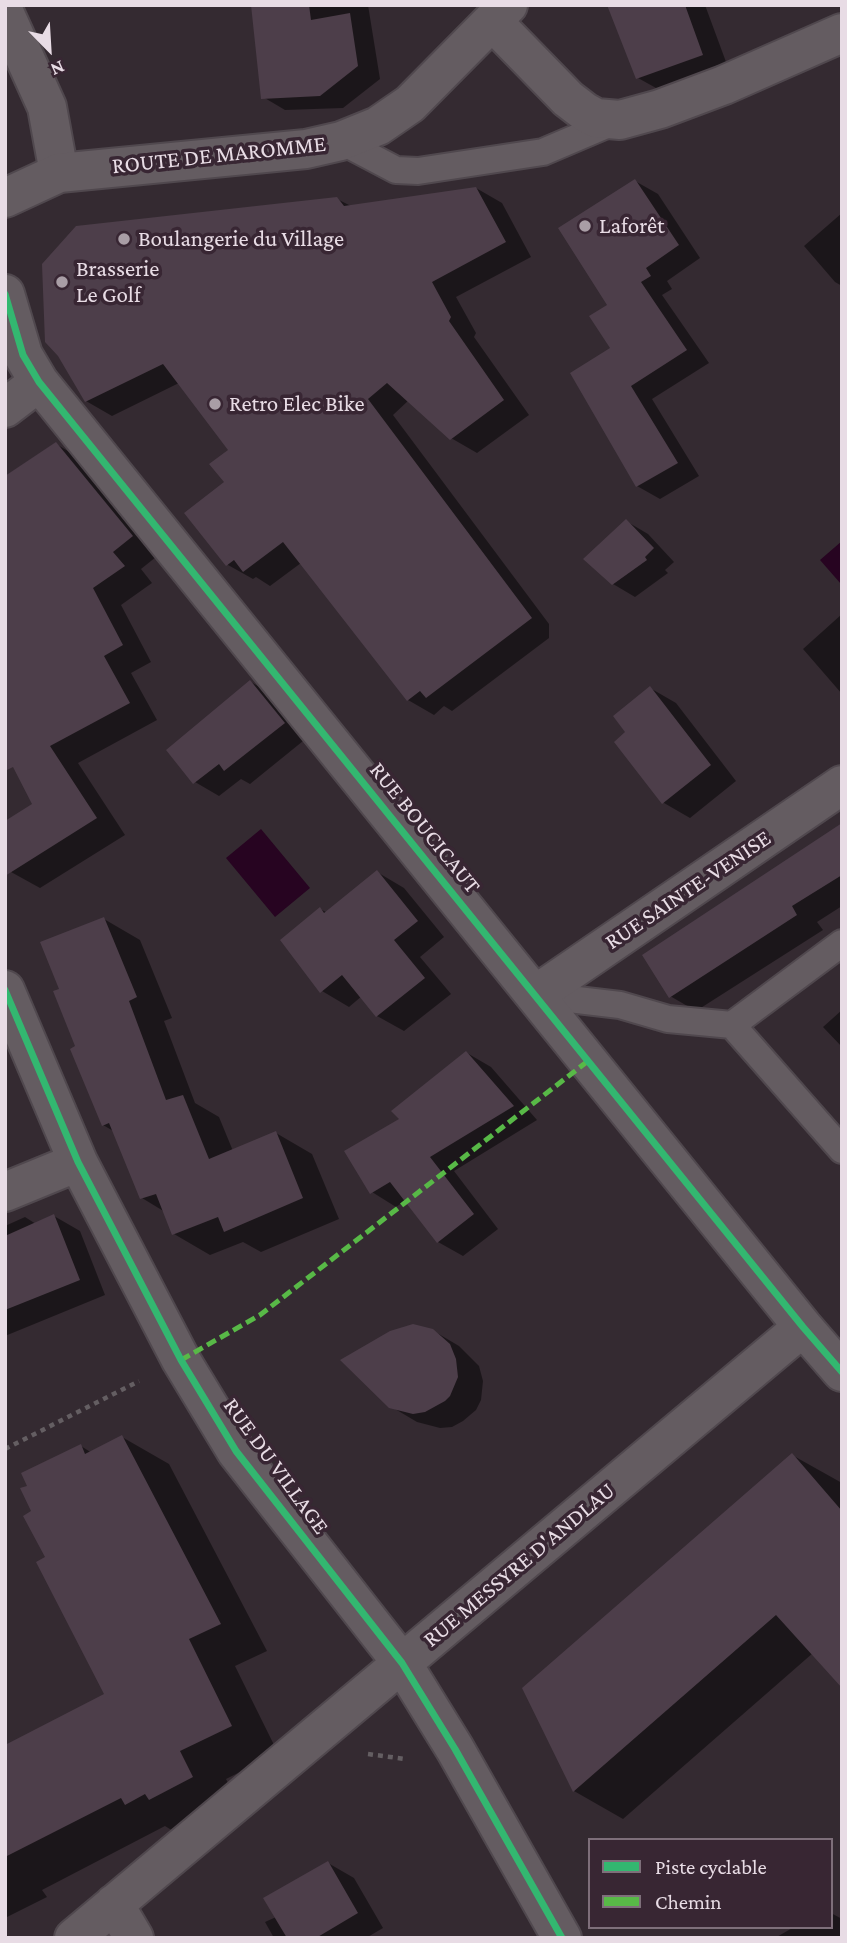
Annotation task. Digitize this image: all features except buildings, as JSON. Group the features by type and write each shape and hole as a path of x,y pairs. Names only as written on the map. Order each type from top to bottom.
{"street":[{"name":"ROUTE DE MAROMME","path":"5,198 60,173 306,149 341,141 378,125 410,104 500,13 568,99 596,118 620,120 660,109 724,85 842,33"},
{"path":"5,14 47,107 60,173"},
{"name":"RUE BOUCICAUT","path":"5,295 23,355 39,382 803,1327 842,1371"},
{"path":"5,408 39,382"},
{"name":"RUE SAINTE-VENISE","path":"535,995 842,785"},
{"name":"RUE DU VILLAGE","path":"6,993 78,1162 181,1360 236,1451 402,1663 455,1749 562,1938"},
{"path":"5,1192 78,1162"},
{"name":"RUE MESSYRE D'ANDLAU","path":"74,1938 803,1327"},
{"path":"114,1904 134,1938"}],"lane":[{"path":"341,141 396,170 418,171 543,152 620,120"},
{"path":"535,995 620,1005 668,1019 732,1025 842,943"},
{"path":"732,1025 842,1150"}],"path":[{"path":"5,1449 181,1360"},
{"path":"327,1726 363,1753 410,1760"}],"shaded area":[{"path":"842,541 842,584 841,584 820,560"},
{"path":"261,829 310,888 275,917 226,858"}],"marked path":[{"path":"181,1360 260,1315 588,1061"}],"cycle path":[{"path":"5,294 23,355 39,382 842,1372"},
{"path":"5,990 78,1162 181,1360 236,1451 402,1663 455,1749 562,1938"}],"place":[{"name":"Laforêt","path":"585,226"},
{"name":"Boulangerie du Village","path":"124,239"},
{"name":"Brasserie Le Golf","path":"62,282"},
{"name":"Retro Elec Bike","path":"215,404"}]}
